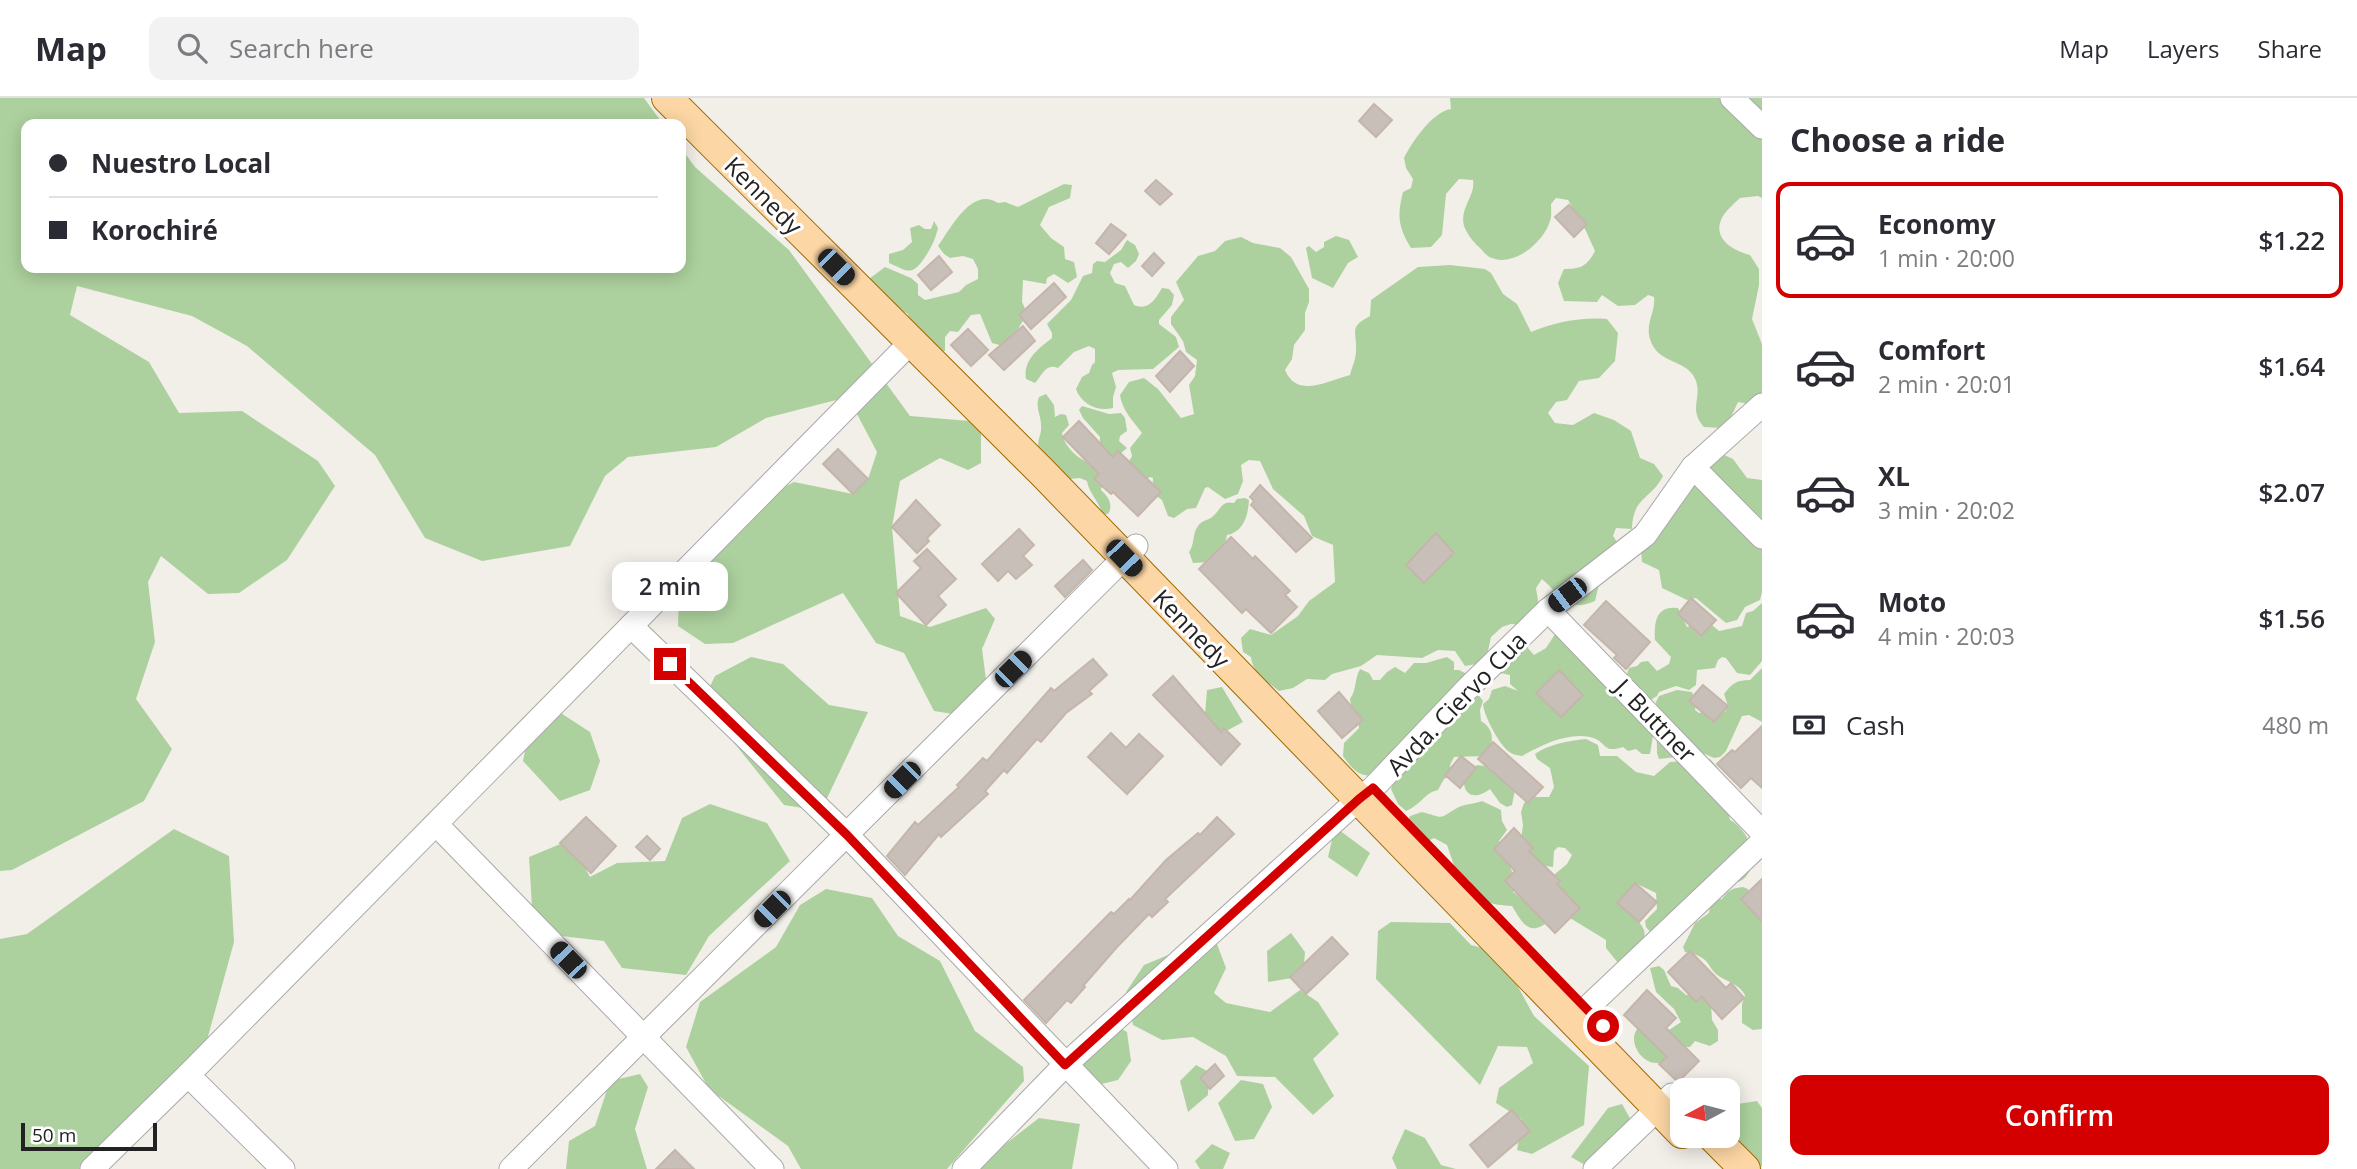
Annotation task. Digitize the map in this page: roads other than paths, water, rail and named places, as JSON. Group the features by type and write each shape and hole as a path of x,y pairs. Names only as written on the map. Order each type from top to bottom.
{"main road":[{"name":"Kennedy","path":"667,98 912,342 1130,552"},
{"name":"Kennedy","path":"693,98 876,281 1130,552 1579,1015 1670,1103"},
{"name":"Kennedy","path":"1696,1148 1716,1169"},
{"path":"1724,1148 1745,1169"}],"street":[{"path":"1732,98 1762,127"},
{"path":"92,1169 912,342"},
{"name":"Avda. Ciervo Cua","path":"964,1169 1065,1065 1366,794 1548,610 1645,535 1693,467 1762,405"},
{"path":"1693,467 1762,537"},
{"path":"511,1169 1130,552"},
{"name":"J. Buttner","path":"1548,610 1762,832"},
{"path":"631,626 847,835 1166,1169"},
{"path":"436,824 772,1169"},
{"path":"1579,1015 1762,842"},
{"path":"188,1075 283,1169"},
{"path":"1595,1169 1670,1103"}]}
